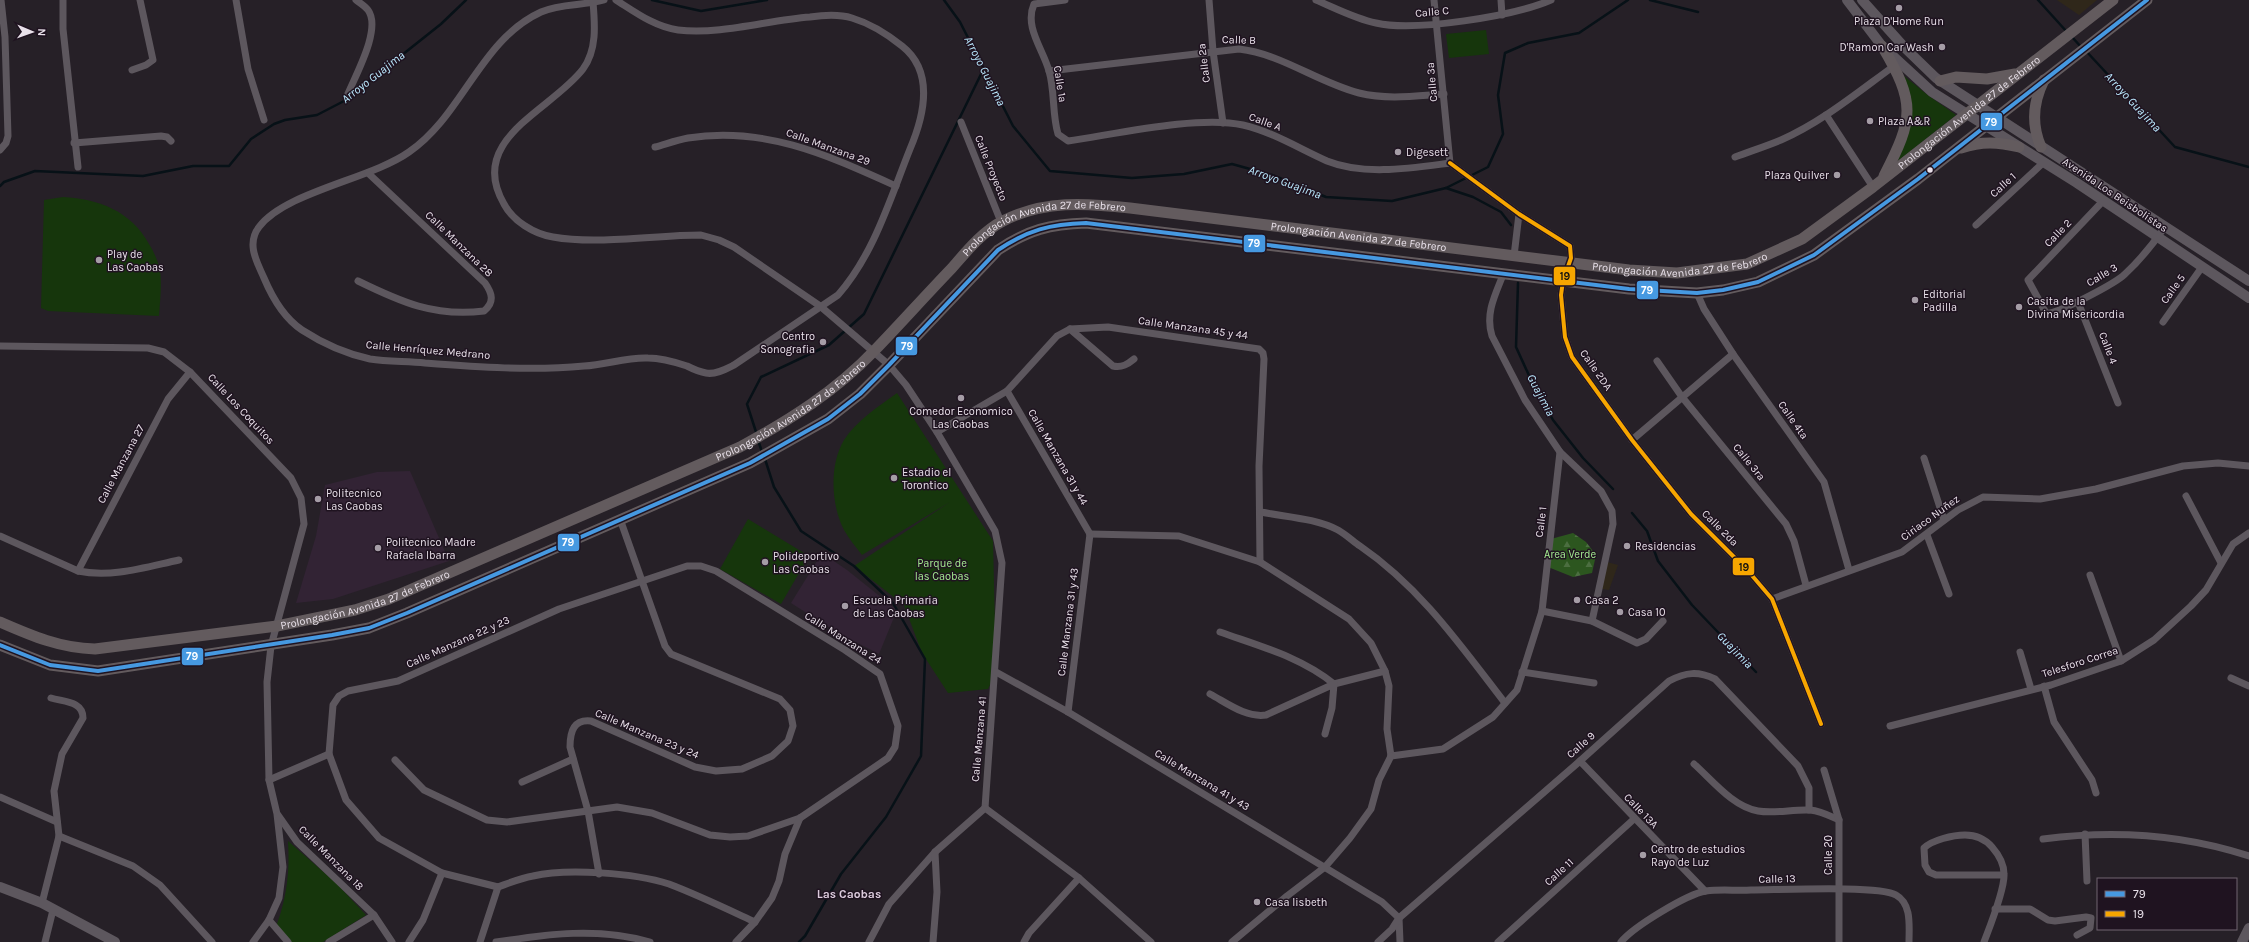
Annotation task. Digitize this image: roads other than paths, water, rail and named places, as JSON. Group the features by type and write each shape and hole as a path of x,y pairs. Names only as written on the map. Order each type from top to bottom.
{"main road":[{"name":"Avenida Los Beisbolistas","path":"1847,0 1882,46 1932,92 2044,162 2249,298"},
{"name":"Avenida Los Beisbolistas","path":"1862,0 1922,66 1940,81 1978,104 2164,228 2249,281"},
{"name":"Prolongación Avenida 27 de Febrero","path":"0,622 50,643 69,647 95,649 277,626 334,615 389,599 740,447 778,426 841,383 874,351 973,245 1001,222 1042,207 1086,203 1629,270 1677,273 1747,264 1802,239 1873,187 2066,35 2113,0"},
{"name":"Prolongación Avenida 27 de Febrero","path":"0,645 50,665 98,671 271,646 369,628 407,613 750,462 828,419 860,394 998,250 1017,238 1035,230 1060,224 1086,222 1629,290 1697,293 1758,282 1814,255 1901,192 2045,78 2147,0"},
{"path":"1882,46 1905,89 1908,116 1901,142 1882,180"},
{"path":"1940,81 1956,78 1987,79 2019,72"},
{"path":"2041,146 2036,136 2034,112 2036,100 2045,78"},
{"path":"1948,154 1976,143 1990,141 2018,147"},
{"path":"0,887 42,903 113,941"},
{"path":"2242,942 2249,928"}],"street":[{"path":"0,150 6,143 8,136 4,94 1,0"},
{"path":"63,0 63,29 74,143 78,167"},
{"path":"132,70 146,65 153,60 140,0"},
{"path":"236,0 248,69 264,120"},
{"path":"347,96 371,38 373,27 368,10 356,0"},
{"name":"Calle Henríquez Medrano","path":"604,0 561,6 543,11 509,32 441,123 408,154 368,173 304,197 276,212 259,227 252,241 254,255 280,309 300,329 342,351 372,359 473,367 585,366 622,359 650,358 681,364 707,374 720,371 734,365 838,294 851,280 874,239 920,126 924,97 918,67 908,51 882,30 852,18 830,15 742,26 678,30 647,19 616,0"},
{"name":"Calle 1a","path":"1065,0 1034,4 1030,13 1030,24 1049,71 1055,124 1058,134 1068,141"},
{"name":"Calle 2a","path":"1209,0 1213,51 1223,123"},
{"name":"Calle C","path":"1316,0 1376,23 1408,25 1502,15 1551,0"},
{"name":"Calle 3a","path":"1434,0 1450,163"},
{"path":"1501,0 1502,15"},
{"name":"Calle Manzana 41","path":"593,2 594,40 590,57 583,69 572,81 514,130 500,148 495,171 498,194 510,215 529,228 551,237 575,240 701,235 720,240 734,247 820,306 874,351 889,365 906,385 938,432 995,531 1000,546 1002,563 996,672 985,808"},
{"name":"Calle B","path":"1049,71 1239,49 1258,51 1358,93 1386,98 1444,94"},
{"path":"1735,157 1782,140 1826,115 1894,66"},
{"path":"1826,115 1873,187"},
{"name":"Calle Proyecto","path":"961,122 1001,222"},
{"name":"Calle A","path":"1068,141 1183,124 1223,123 1243,125 1282,140 1328,161 1347,166 1366,169 1419,167 1450,163"},
{"path":"74,143 161,136 167,137 171,141"},
{"name":"Calle Manzana 29","path":"655,147 686,138 702,136 762,137 801,147 896,186"},
{"name":"Calle 1","path":"1976,224 2044,162"},
{"path":"1450,163 1519,214 1570,246 1570,263"},
{"name":"Calle Manzana 28","path":"358,281 399,302 421,309 484,311 489,306 492,299 485,283 368,173"},
{"name":"Calle 2","path":"2046,313 2028,280 2103,202"},
{"path":"1514,256 1519,214"},
{"name":"Calle 3","path":"2046,313 2051,313 2078,302 2124,276 2164,228"},
{"name":"Calle 2DA","path":"1570,263 1563,281 1561,295 1565,337 1572,357 1632,440"},
{"name":"Calle 5","path":"2163,322 2202,267"},
{"path":"1503,275 1489,314 1488,325 1492,336 1525,400 1560,452 1600,491 1612,511 1613,524 1592,622"},
{"name":"Calle 4ta","path":"1697,293 1704,309 1733,354 1824,482 1849,570"},
{"name":"Calle 4","path":"2078,302 2118,403"},
{"name":"Calle Manzana 45 y 44","path":"1070,329 1108,327 1259,349 1263,353 1264,359 1259,466 1261,512 1260,562"},
{"path":"938,432 1007,391 1057,336 1070,329 1113,366 1118,368 1128,364 1134,359"},
{"name":"Calle Los Coquitos","path":"0,346 148,348 164,352 190,372 291,478 301,498 304,524 271,646 267,682 269,780 277,814 283,867 279,898 269,920 253,942"},
{"path":"1632,440 1733,354"},
{"name":"Calle 3ra","path":"1657,361 1682,397 1786,524 1794,541 1806,585"},
{"name":"Calle Manzana 27","path":"78,571 168,399 190,372"},
{"name":"Calle Manzana 31 y 44","path":"1007,391 1090,534"},
{"name":"Calle 2da","path":"1632,440 1691,514 1749,572 1772,599 1821,724"},
{"name":"Calle 1","path":"1391,756 1443,749 1493,717 1517,690 1542,612 1560,452"},
{"path":"1924,458 1944,520"},
{"name":"Ciriaco Nuñez","path":"1772,599 1806,585 1902,552 1927,535 1944,520 1968,504 1983,497 2040,499 2096,489 2183,466 2218,463 2249,466"},
{"path":"2186,496 2221,564"},
{"path":"1261,512 1321,524 1338,530 1383,562 1412,588 1461,643 1505,704"},
{"path":"620,519 641,582"},
{"name":"Telesforo Correa","path":"1890,726 2044,686 2121,661 2154,640 2191,606 2206,590 2234,544 2249,533"},
{"path":"1090,534 1179,536 1260,562 1300,586 1349,619 1361,630 1371,643 1385,671 1389,686 1387,729 1391,756 1379,780 1371,809 1361,825 1325,867 1287,896 1232,942"},
{"name":"Calle Manzana 31 y 43","path":"1068,712 1090,534"},
{"path":"1927,535 1949,594"},
{"path":"0,536 78,571 103,574 179,560"},
{"name":"Calle Manzana 24","path":"395,760 424,790 487,820 507,822 617,807 652,813 710,835 730,838 748,836 800,818 888,758 895,747 898,726 880,674 846,650 716,571 701,566 687,566 641,582"},
{"path":"2090,575 2121,661"},
{"name":"Calle Manzana 22 y 23","path":"329,754 334,705 339,696 348,691 398,681 559,609 641,582"},
{"name":"Calle Manzana 23 y 24","path":"599,874 588,810 573,759 570,737 574,725 583,720 591,721 695,767 716,771 742,769 772,756 788,741 793,726 790,710 780,699 671,654 665,646 641,582"},
{"path":"1542,612 1592,622 1637,643 1646,639 1663,621"},
{"path":"1220,632 1317,670 1334,684"},
{"path":"2020,652 2031,689"},
{"path":"1210,694 1246,713 1258,716 1266,715 1334,684 1385,671"},
{"name":"Calle Manzana 41 y 43","path":"996,672 1068,712 1325,867 1382,902 1399,918"},
{"path":"1522,672 1594,683"},
{"name":"Calle 9","path":"1378,942 1392,929 1399,918 1580,762 1669,681 1679,676 1703,673 1715,679 1801,771 1809,788 1809,810"},
{"path":"2231,678 2249,686"},
{"path":"1325,734 1332,708 1334,684"},
{"path":"2044,686 2054,722 2092,780 2096,793"},
{"path":"42,903 59,836 54,791 62,754 83,718 83,711 78,705 51,698"},
{"path":"269,780 329,754 346,800 379,838 442,873 498,887 532,876 557,873 599,874 650,879 669,884 755,922"},
{"path":"522,782 573,759"},
{"name":"Calle 13A","path":"1580,762 1705,891"},
{"path":"1694,764 1738,803 1747,808 1758,811 1809,810 1823,812 1839,820"},
{"name":"Calle 20","path":"1824,770 1839,820 1838,942"},
{"path":"0,797 57,822"},
{"path":"869,942 889,904 935,852 985,808 1079,878 1151,942"},
{"name":"Calle Manzana 18","path":"277,814 297,842 374,915 392,942"},
{"path":"736,942 755,922 772,898 779,881 785,854 800,818"},
{"name":"Calle 11","path":"1498,942 1634,819"},
{"path":"2043,839 2085,834 2156,835 2223,847 2249,856"},
{"path":"2085,834 2087,881"},
{"path":"1984,942 2004,876 2002,863 1989,844 1980,837 1960,835 1928,844 1924,848 1925,865 1929,872 1936,875 2004,876"},
{"path":"59,836 133,866 160,885 212,942"},
{"path":"933,942 937,892 935,852"},
{"path":"409,942 423,920 442,873"},
{"path":"1024,942 1029,933 1079,878"},
{"path":"480,942 498,887"},
{"name":"Calle 13","path":"1621,942 1656,914 1705,891 1839,889 1888,892 1896,894 1903,900 1907,908 1909,942"},
{"path":"1995,909 2030,909 2048,920 2055,921 2086,917 2091,918 2090,928 2077,935"},
{"path":"45,942 53,910"},
{"path":"329,942 374,915"},
{"path":"1399,918 1400,942"},
{"path":"269,920 288,942"},
{"path":"496,942 560,933 606,932 650,942"}],"waterway":[{"name":"Arroyo Guajima","path":"0,186 4,182 35,171 143,176 193,166 229,166 251,139 274,124 285,120 317,115 344,101 441,24 466,0"},
{"name":"Arroyo Guajima","path":"652,0 701,11 767,0"},
{"name":"Arroyo Guajima","path":"944,0 960,22 1013,126 1050,171 1132,178 1184,174 1232,164 1272,175 1326,197 1392,201 1446,188 1488,167 1503,134 1498,95 1505,53 1528,43 1579,33 1628,0"},
{"name":"Arroyo Guajima","path":"1650,0 1698,12"},
{"name":"Arroyo Guajima","path":"2038,0 2067,32"},
{"name":"Arroyo Guajima","path":"2072,37 2082,48"},
{"name":"Arroyo Guajima","path":"2086,51 2175,147 2249,167"},
{"path":"757,435 747,404 761,377 829,345 864,314 984,68"},
{"name":"Guajimia","path":"1446,188 1473,197 1501,212 1511,225"},
{"name":"Guajimia","path":"1518,283 1516,347 1532,382 1553,420 1583,458 1613,489"},
{"path":"758,440 762,452"},
{"path":"765,459 774,487 801,531 854,566 893,603 925,659 921,756 886,817 841,874 805,936 799,942"},
{"name":"Guajimia","path":"1632,513 1647,531 1658,561 1692,605 1756,672"}],"place":[{"name":"Plaza D'Home Run","path":"1899,8"},
{"name":"D'Ramon Car Wash","path":"1942,47"},
{"name":"Plaza A&R","path":"1870,121"},
{"name":"Digesett","path":"1398,152"},
{"name":"Plaza Quilver","path":"1837,175"},
{"name":"Play de Las Caobas","path":"99,260"},
{"name":"Editorial Padilla","path":"1915,300"},
{"name":"Casita de la Divina Misericordia","path":"2019,307"},
{"name":"Centro Sonografia","path":"823,342"},
{"name":"Comedor Economico Las Caobas","path":"961,398"},
{"name":"Estadio el Torontico","path":"894,478"},
{"name":"Politecnico Las Caobas","path":"318,499"},
{"name":"Residencias","path":"1627,546"},
{"name":"Politecnico Madre Rafaela Ibarra","path":"378,548"},
{"name":"Polideportivo Las Caobas","path":"765,562"},
{"name":"Casa 2","path":"1577,600"},
{"name":"Escuela Primaria de Las Caobas","path":"845,606"},
{"name":"Casa 10","path":"1620,612"},
{"name":"Centro de estudios Rayo de Luz","path":"1643,855"},
{"name":"Casa lisbeth","path":"1257,902"}],"district":[{"name":"Las Caobas","path":"849,894"}],"park label":[{"name":"Area Verde","path":"1570,554"},
{"name":"Parque de las Caobas","path":"942,569"}]}
